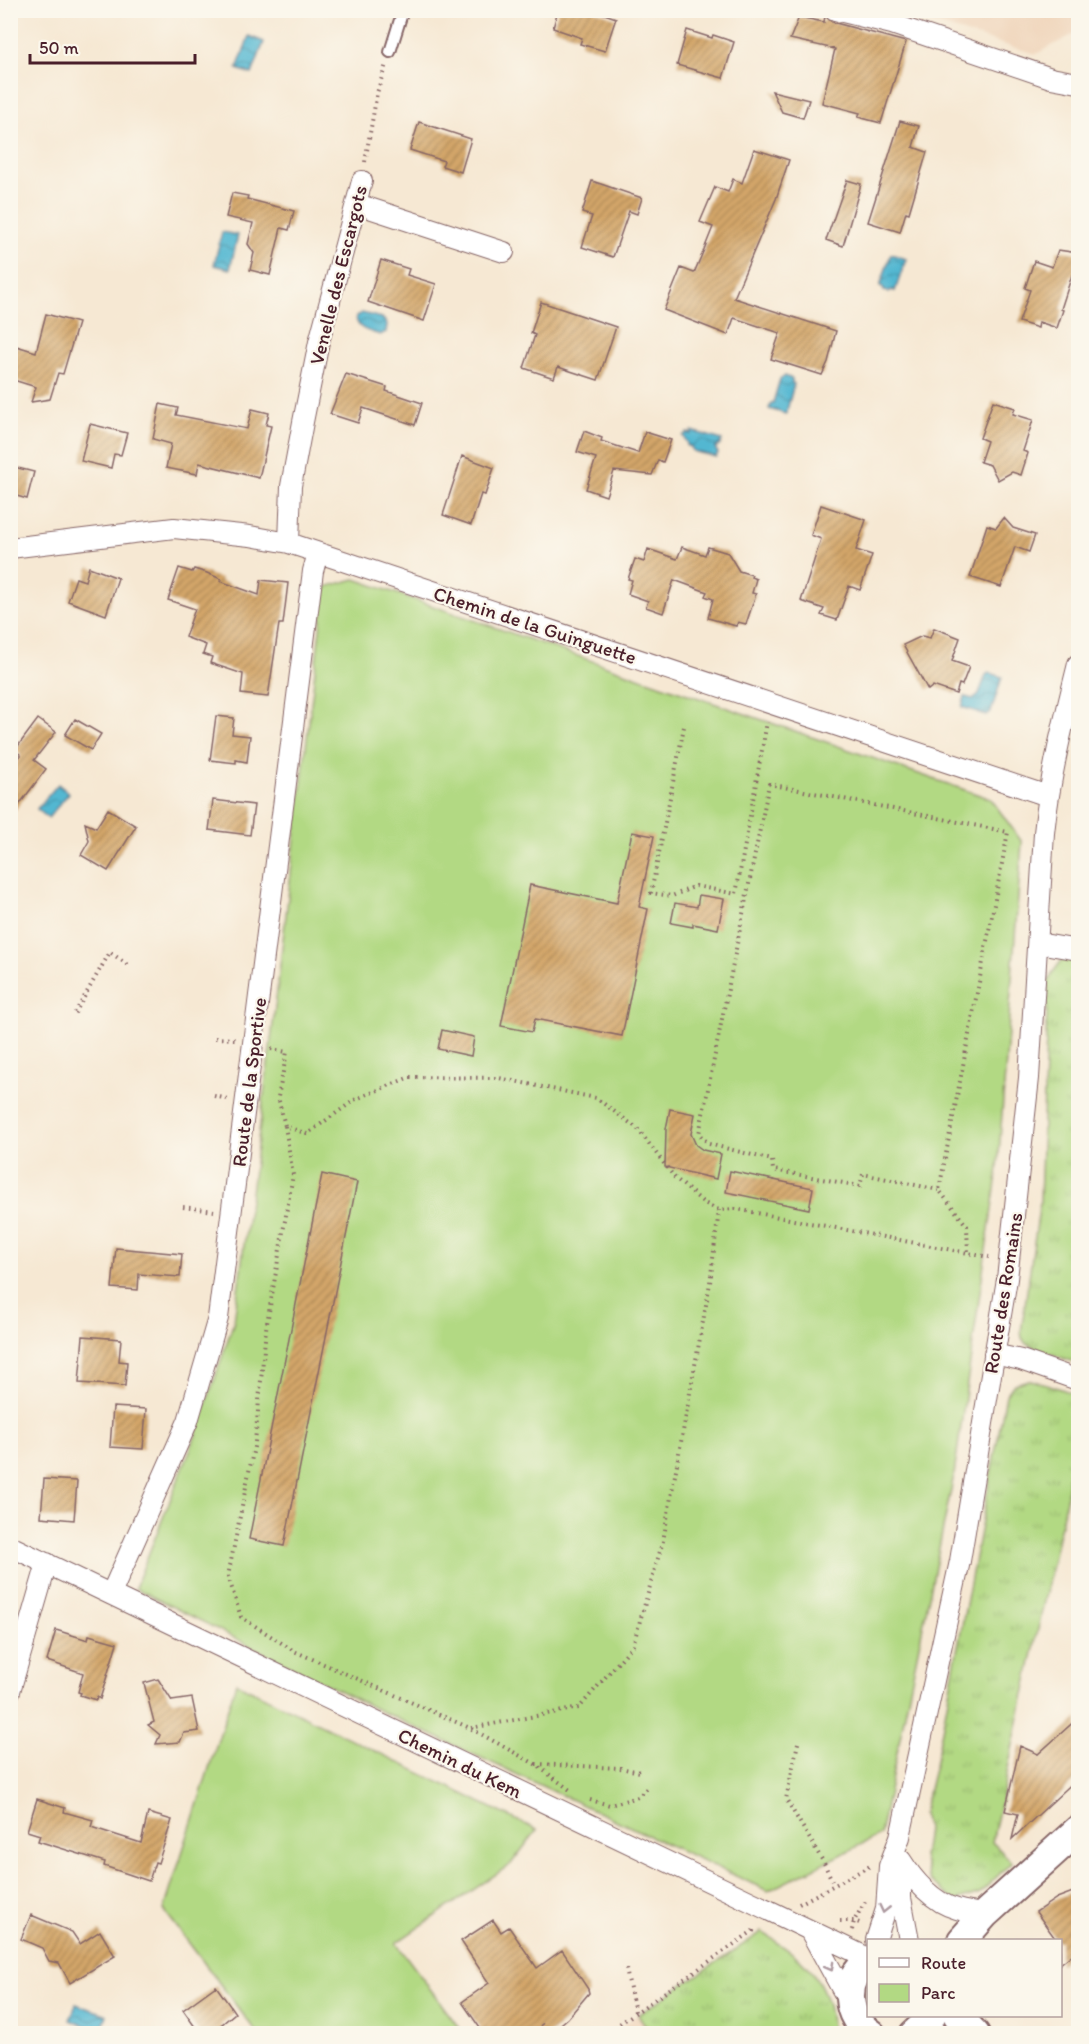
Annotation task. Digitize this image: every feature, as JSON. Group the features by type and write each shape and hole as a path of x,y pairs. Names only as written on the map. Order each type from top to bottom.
{"street":[{"path":"835,10 892,24 1051,78 1078,82"},
{"name":"Venelle des Escargots","path":"289,543 291,486 303,422 320,342 362,181"},
{"path":"357,204 504,252"},
{"name":"Chemin de la Guinguette","path":"10,548 174,528 250,536 289,543 1048,796"},
{"name":"Route de la Sportive","path":"111,1594 188,1421 218,1318 318,553"},
{"name":"Route des Romains","path":"877,1939 886,1908 960,1561 1007,1279 1029,1078 1048,796 1078,664"},
{"path":"1038,943 1078,950"},
{"path":"994,1354 1021,1360 1078,1380"},
{"name":"Chemin du Kem","path":"10,1546 867,1960"},
{"path":"10,1691 47,1563"},
{"path":"950,1939 973,1929 1078,1830"},
{"path":"895,1863 926,1890 955,1909 973,1929"},
{"name":"Route des Romains","path":"895,1863 909,1939"},
{"path":"810,1931 857,2022"},
{"path":"857,2022 852,1983 867,1961"}],"lane":[{"path":"390,52 403,10"}],"path":[{"name":"Venelle des Escargots","path":"362,181 376,93 390,52"},
{"path":"684,727 651,892 672,896 696,886 736,894 772,704"},
{"path":"939,1190 1008,832 769,784 699,1134 709,1144 772,1160 773,1170 860,1186 863,1173 939,1190 967,1226 968,1253"},
{"path":"75,1013 110,952 129,966"},
{"path":"215,1038 254,1041 270,1049 287,1052 278,1096 293,1175 267,1329 255,1442 228,1576 240,1617 294,1651 470,1728 535,1764 579,1797"},
{"path":"285,1126 307,1134 356,1099 410,1077 499,1078 596,1098 637,1128 675,1178 704,1203 719,1210 736,1209 989,1257"},
{"path":"183,1207 232,1213"},
{"path":"470,1728 579,1708 633,1645 663,1541 710,1283 719,1210"},
{"path":"798,1743 786,1799 824,1863 834,1885"},
{"path":"535,1764 620,1768 640,1772"},
{"path":"589,1800 610,1805 638,1797 647,1788"},
{"path":"798,1904 879,1861 895,1863"},
{"path":"604,2034 753,1931 765,1909"},
{"path":"626,1969 635,2012"},
{"path":"541,2024 548,2034"}],"shaded area":[{"path":"893,11 1078,11 1078,32 1036,54"},
{"path":"638,2015 651,2033 610,2034"}],"green space":[{"path":"355,579 991,799 1022,842 998,1168 954,1475 880,1835 768,1891 378,1710 135,1588 196,1435 234,1321 270,1049 325,587"},
{"path":"1078,959 1078,1364 1026,1344 1021,1332 1040,1202 1048,982 1062,960"},
{"path":"1029,1380 1078,1395 1066,1500 992,1842 1012,1862 980,1893 955,1901 930,1881 923,1857 927,1829 923,1814 937,1756 1006,1395 1014,1384"},
{"path":"236,1683 537,1830 511,1864 396,1943 463,2033 257,2033 164,1910"},
{"path":"762,1932 794,1954 818,1981 828,2005 831,2033 651,2033 638,2015"}],"water":[{"path":"249,36 264,42 252,74 237,69"},
{"path":"222,232 238,235 230,269 214,265"},
{"path":"891,254 906,259 895,291 889,292 884,291 880,286"},
{"path":"362,313 382,318 387,324 386,332 380,335 361,327 356,317"},
{"path":"785,376 792,379 794,384 786,414 769,409 780,379"},
{"path":"692,431 722,440 715,448 718,453 716,457 693,451 687,446 683,436 687,433 691,434"},
{"path":"989,673 1002,677 991,712 986,715 962,707 965,697 973,699 978,696 986,675"},
{"path":"58,784 69,793 48,818 37,809"},
{"path":"76,2004 107,2015 101,2031 70,2020"}],"building":[{"path":"558,10 593,10 616,18 605,51 580,44 582,38 553,28"},
{"path":"825,16 832,22 906,42 881,123 858,117 860,113 822,103 835,49 790,39 799,17 824,22"},
{"path":"687,30 734,42 723,78 677,65"},
{"path":"772,91 809,100 803,118 782,112"},
{"path":"900,121 919,126 913,147 927,152 909,213 906,212 900,232 868,222"},
{"path":"419,122 471,139 461,172 442,166 444,161 410,150"},
{"path":"754,149 789,160 776,199 734,298 836,331 822,375 771,359 780,333 734,318 728,335 664,310 681,268 694,273 703,252 713,227 700,222 715,187 728,192 733,179 742,183"},
{"path":"847,180 861,184 843,246 826,240"},
{"path":"592,181 642,198 637,214 629,211 613,257 582,247 592,216 582,213"},
{"path":"232,193 294,211 289,230 281,228 270,275 250,270 254,253 248,244 253,223 226,217"},
{"path":"1058,250 1078,253 1078,264 1075,276 1072,275 1057,328 1039,322 1038,328 1019,322 1030,290 1025,288 1034,261 1052,267"},
{"path":"381,260 409,269 407,275 436,284 424,321 368,302"},
{"path":"541,302 616,327 598,380 558,367 554,378 524,368 535,335 531,333"},
{"path":"46,314 78,323 63,374 58,373 50,399 31,402 36,387 10,379 10,344 36,352"},
{"path":"346,374 387,387 386,391 422,403 415,425 363,408 358,423 330,414"},
{"path":"993,401 1015,408 1013,414 1033,420 1023,451 1028,453 1021,475 1012,472 998,480 990,465 980,462 987,441 980,438"},
{"path":"160,404 178,408 176,415 247,429 252,409 269,413 266,425 271,426 259,478 199,463 197,474 166,468 171,444 153,439"},
{"path":"90,424 127,433 121,455 114,454 111,468 81,461"},
{"path":"584,431 602,438 601,441 638,453 645,432 671,440 663,462 658,460 652,475 614,471 606,496 586,489 596,458 577,452"},
{"path":"462,456 494,468 485,495 481,494 471,525 443,515"},
{"path":"10,466 34,472 27,499 10,494"},
{"path":"821,505 866,520 856,550 872,555 860,590 849,586 837,620 821,615 824,609 801,601 821,539 811,535"},
{"path":"1004,518 1013,528 1035,535 1029,552 1015,547 1001,587 970,577 987,525 996,528"},
{"path":"682,547 705,555 708,547 728,553 739,571 752,575 751,577 756,579 752,593 756,594 746,624 738,622 736,626 708,618 713,599 705,596 707,592 674,580 663,613 646,607 648,601 628,594 632,580 628,579 635,559 644,562 648,549 677,559"},
{"path":"89,567 118,578 106,615 68,601 76,578 85,581"},
{"path":"179,568 207,573 221,579 220,581 259,595 261,580 288,583 283,624 279,624 268,697 241,694 243,674 210,663 212,657 203,654 206,645 185,637 195,609 168,600"},
{"path":"934,628 960,638 952,661 969,667 956,694 933,686 928,690 903,645 922,636 930,638"},
{"path":"216,716 234,718 232,734 250,736 247,762 210,760"},
{"path":"38,719 56,732 34,760 46,769 10,817 10,769 21,755 15,750"},
{"path":"75,719 101,734 91,750 65,735"},
{"path":"213,800 254,805 250,835 209,830"},
{"path":"108,809 136,826 108,871 81,855 89,841 85,823 96,828"},
{"path":"632,832 654,836 639,907 648,909 622,1036 535,1019 532,1032 501,1026 530,885 617,903"},
{"path":"699,895 724,899 718,929 671,923 675,903 697,907"},
{"path":"442,1030 474,1037 471,1056 438,1049"},
{"path":"670,1109 695,1114 691,1134 696,1145 703,1150 721,1154 716,1179 665,1167 666,1129"},
{"path":"730,1171 813,1188 809,1209 726,1192"},
{"path":"322,1174 357,1182 284,1546 249,1539"},
{"path":"116,1248 182,1254 180,1277 139,1274 138,1290 112,1288"},
{"path":"83,1336 121,1339 119,1361 127,1362 125,1386 79,1383"},
{"path":"113,1407 146,1409 143,1449 110,1447"},
{"path":"44,1479 77,1481 74,1520 41,1517"},
{"path":"56,1630 88,1640 89,1635 117,1643 100,1699 80,1695 81,1693 78,1692 83,1673 47,1661"},
{"path":"158,1679 172,1701 192,1698 199,1731 184,1733 180,1742 156,1744 160,1735 148,1725 154,1722 144,1683"},
{"path":"1078,1718 1078,1778 1012,1839 1018,1814 1005,1811 1020,1746 1038,1754"},
{"path":"37,1799 65,1808 64,1812 93,1820 91,1827 141,1843 148,1813 172,1820 158,1863 155,1862 149,1881 104,1866 105,1862 38,1841 40,1835 27,1831"},
{"path":"1078,1890 1078,1950 1062,1962 1062,1939 1056,1939 1036,1912 1057,1898"},
{"path":"31,1915 72,1932 80,1944 100,1931 115,1956 70,1983 59,1963 49,1961 42,1948 21,1939"},
{"path":"493,1920 501,1932 509,1927 537,1968 562,1950 588,1989 589,1993 568,2018 549,2034 484,2034 462,2002 489,1983 461,1941"},
{"path":"216,1986 235,2013 221,2025 227,2034 200,2034 183,2010"}]}
